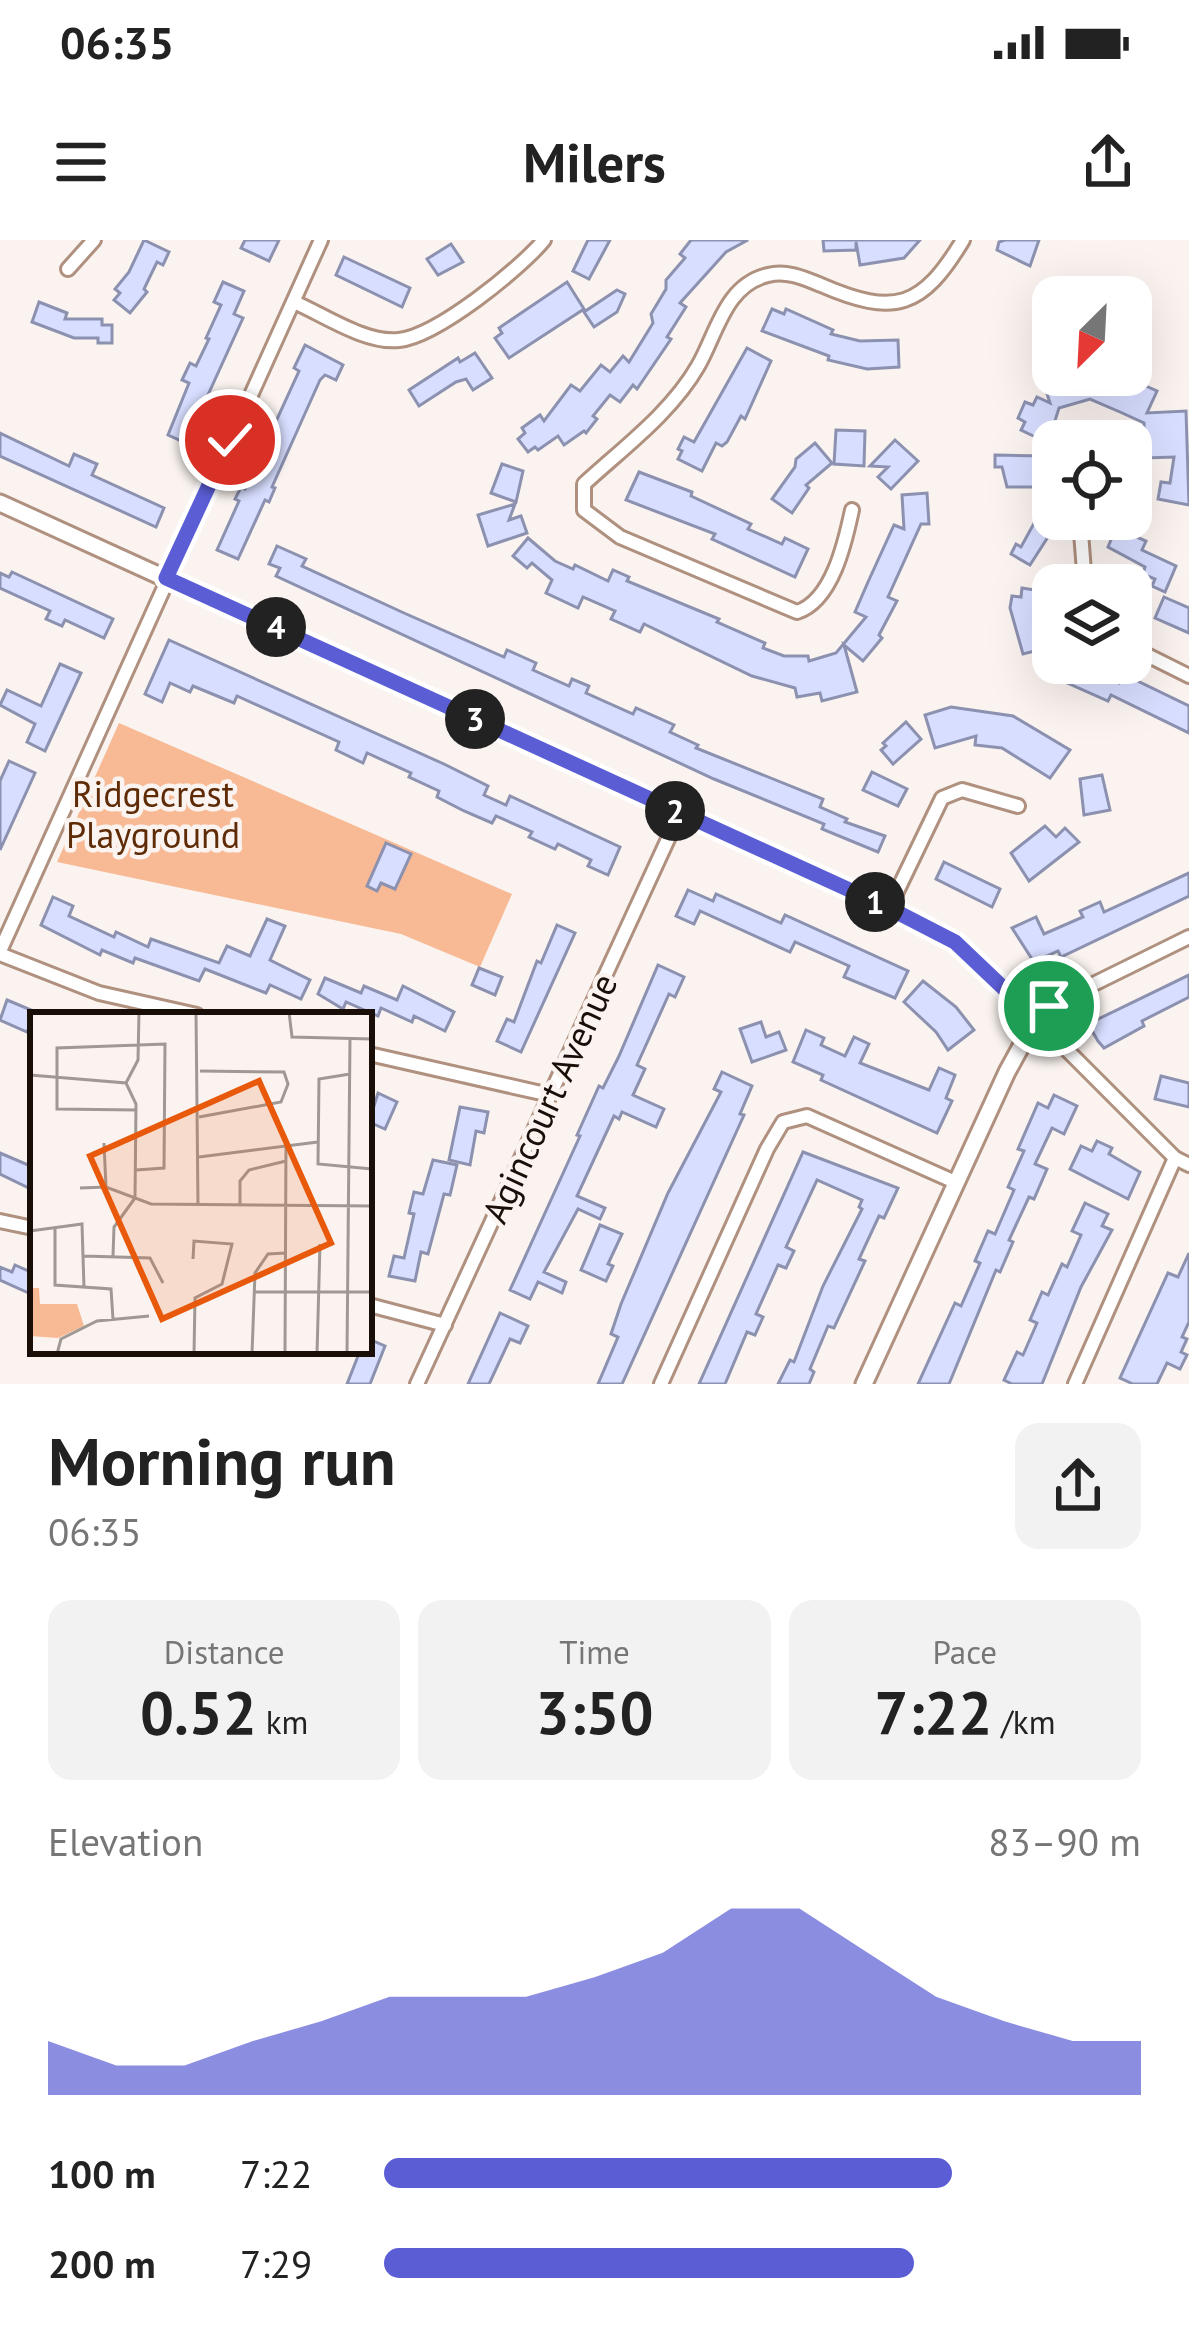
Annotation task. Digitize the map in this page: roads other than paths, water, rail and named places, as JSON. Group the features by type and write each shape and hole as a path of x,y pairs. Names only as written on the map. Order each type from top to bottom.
{"street":[{"path":"68,269 94,240"},
{"path":"184,1012 99,993 0,952 321,240"},
{"path":"294,302 368,335 397,341 425,332 522,267 544,240"},
{"path":"852,511 843,552 816,600 797,612 620,537 584,510 581,496 584,484 674,402 698,368 733,296 745,285 770,274 798,275 848,297 888,304 921,294 944,273 963,240"},
{"path":"0,502 955,942 1175,1158 1189,1165"},
{"path":"1152,658 1189,676"},
{"path":"889,908 942,798 962,790 1018,806"},
{"name":"Agincourt Avenue","path":"417,1384 680,813"},
{"path":"864,1384 955,1182 1036,1019 1049,1006 1189,937"},
{"path":"372,1055 550,1095"},
{"path":"661,1384 766,1148 783,1122 807,1116 955,1182"},
{"path":"1075,1384 1175,1158"},
{"path":"0,1221 30,1227"},
{"path":"372,1307 445,1325"}],"park label":[{"name":"Ridgecrest Playground","path":"153,814"}]}
